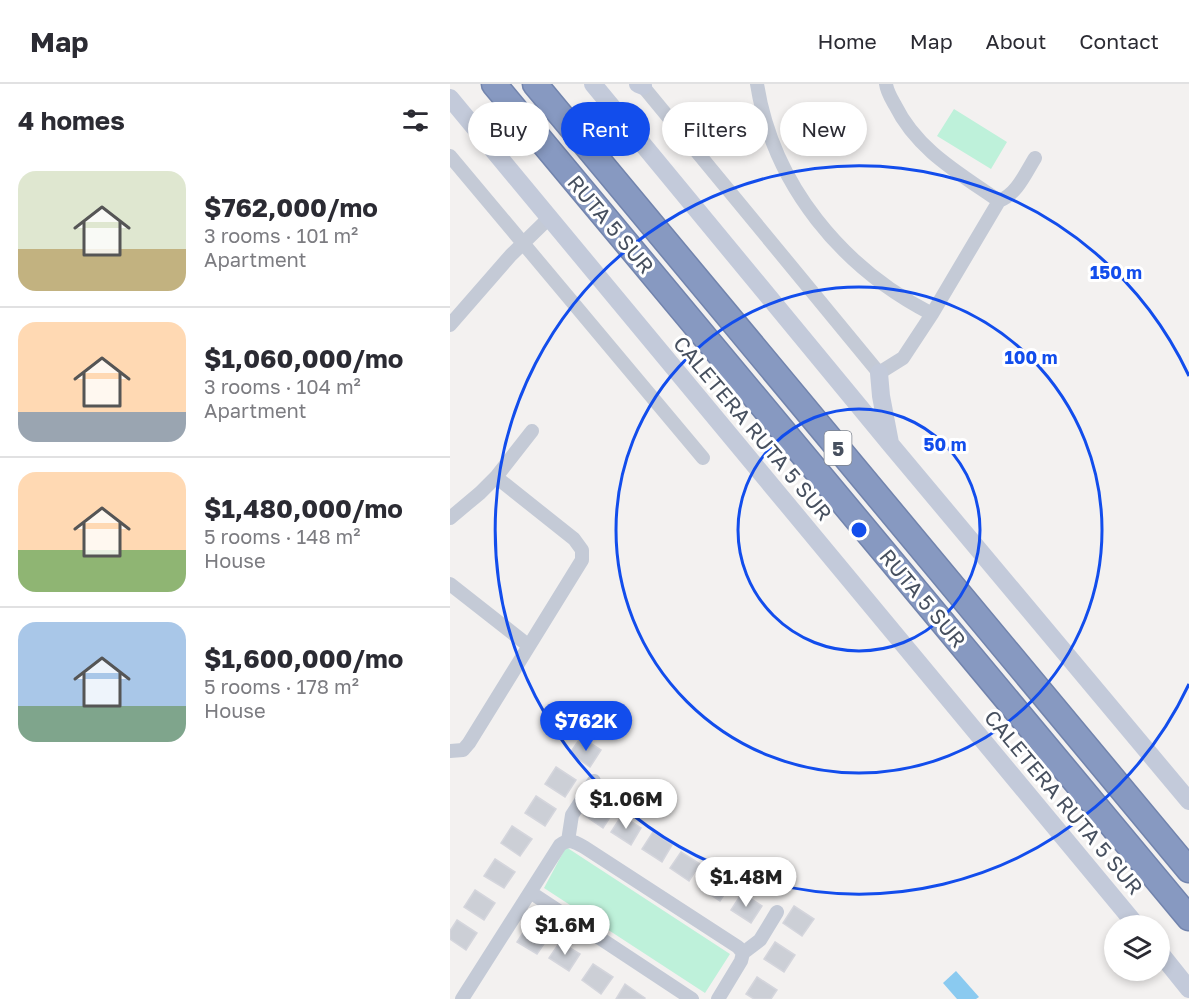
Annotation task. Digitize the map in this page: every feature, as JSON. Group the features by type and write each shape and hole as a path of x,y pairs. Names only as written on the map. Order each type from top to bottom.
{"highway":[{"name":"RUTA 5 SUR","path":"494,84 1189,918"},
{"name":"RUTA 5 SUR","path":"535,84 1189,870"}],"street":[{"path":"593,84 1189,801"},
{"path":"757,84 765,126 777,156 800,198 838,245 862,267 916,306 932,314"},
{"path":"886,84 905,125 917,139 944,164 999,201"},
{"path":"641,85 879,373 880,396 891,445"},
{"name":"CALETERA RUTA 5 SUR","path":"450,98 1128,915"},
{"path":"450,156 703,458"},
{"path":"879,373 903,358 999,201 1016,189 1035,158"},
{"path":"450,325 550,217"},
{"path":"450,518 496,477 532,431"},
{"path":"450,751 458,751 466,747 580,564 582,550 574,539 496,477"},
{"path":"450,584 529,646"},
{"path":"568,841 572,815 594,782"},
{"path":"462,999 560,845 568,841 584,847 738,947 743,953"},
{"path":"530,892 692,999"},
{"path":"718,999 741,961 743,953 760,940 777,912"},
{"path":"1170,965 1189,989"}],"green space":[{"path":"954,109 1007,142 991,169 937,136"},
{"path":"566,847 730,954 705,993 544,888"}],"water":[{"path":"956,971 979,997 957,999 943,983"}],"building":[{"path":"581,737 601,750 590,767 570,753"},
{"path":"556,767 576,780 565,797 545,784"},
{"path":"536,796 556,809 545,826 525,813"},
{"path":"594,798 614,811 603,828 584,815"},
{"path":"622,815 641,828 631,845 611,832"},
{"path":"512,826 532,839 520,856 501,843"},
{"path":"653,832 672,845 662,862 642,849"},
{"path":"681,852 700,864 689,881 670,868"},
{"path":"495,859 515,872 504,888 484,876"},
{"path":"711,871 731,884 720,901 700,888"},
{"path":"475,890 495,903 484,920 464,907"},
{"path":"742,893 762,906 751,923 731,910"},
{"path":"794,906 814,919 802,936 783,923"},
{"path":"457,920 477,933 466,950 450,939 450,931"},
{"path":"528,925 548,938 537,954 517,942"},
{"path":"560,942 580,954 569,971 549,958"},
{"path":"775,942 795,955 784,972 764,959"},
{"path":"593,964 613,977 601,994 582,980"},
{"path":"757,977 777,990 771,999 754,999 746,994"},
{"path":"625,984 645,998 616,999"}]}
